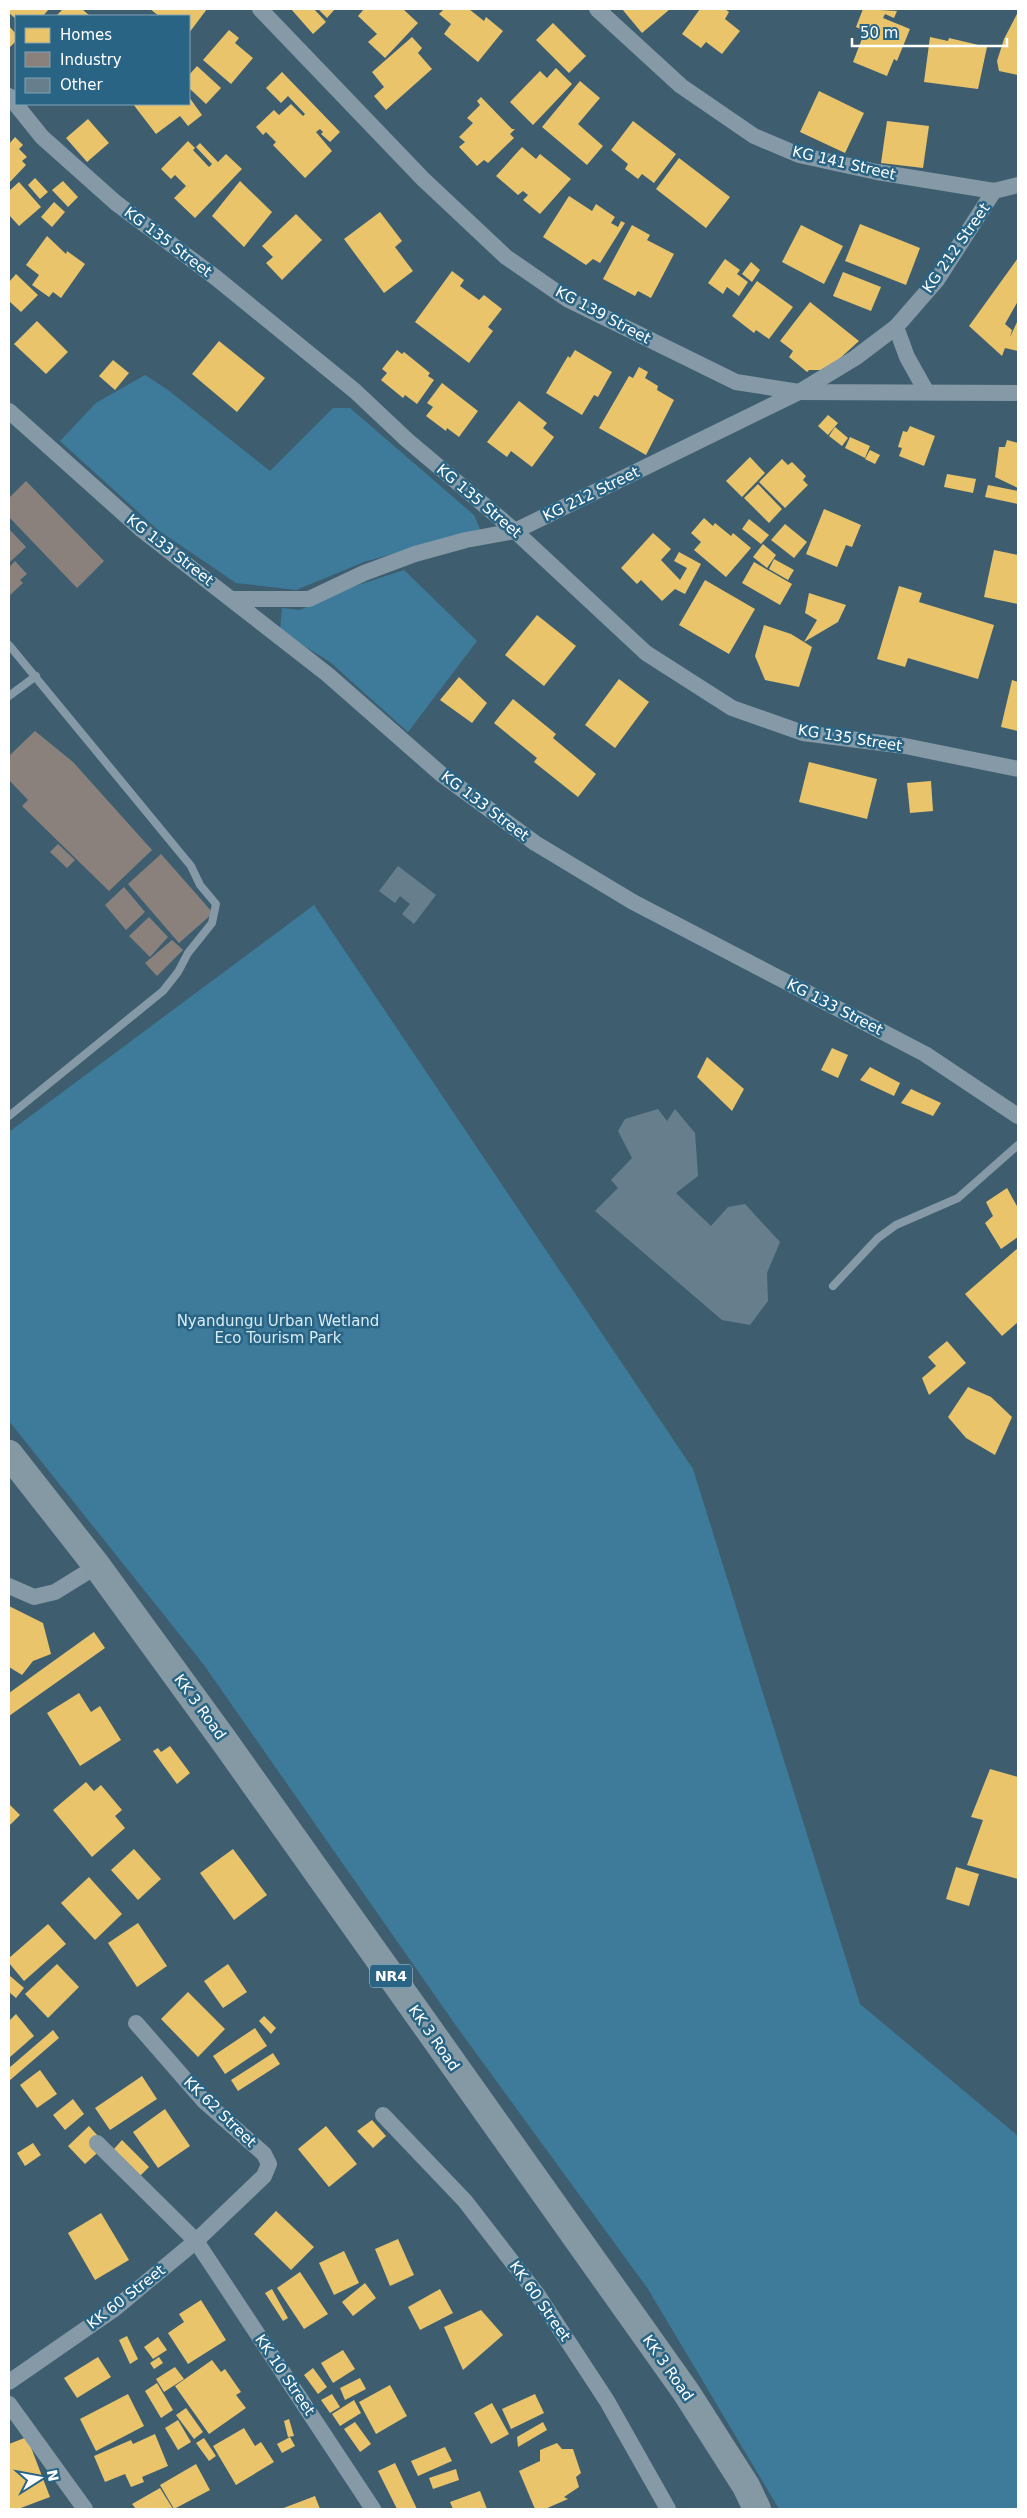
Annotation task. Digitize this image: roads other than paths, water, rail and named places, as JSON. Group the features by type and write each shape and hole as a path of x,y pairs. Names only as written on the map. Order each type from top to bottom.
{"highway":[{"name":"KK 3 Road","path":"9,1454 97,1566 225,1742 686,2392 746,2486 757,2509"}],"street":[{"name":"KG 139 Street","path":"260,9 422,179 514,262 567,299 736,382 799,392 1018,392"},
{"name":"KG 141 Street","path":"597,9 681,86 754,136 799,156 877,172 994,192 1018,185"},
{"name":"KG 135 Street","path":"16,105 42,137 116,203 215,277 355,391 407,440 515,531 646,653 732,708 803,733 905,746 1018,769"},
{"name":"KG 212 Street","path":"232,599 309,599 364,573 414,554 466,540 515,531 799,392 855,358 896,327 937,280 994,192"},
{"path":"896,327 907,357 926,391"},
{"name":"KG 133 Street","path":"9,411 142,530 327,674 442,774 535,843 633,902 925,1054 1018,1116"},
{"path":"9,1586 34,1597 55,1592 97,1566"},
{"name":"KK 62 Street","path":"136,2023 204,2101 264,2154 269,2164 264,2176 236,2203"},
{"name":"KK 60 Street","path":"383,2114 465,2201 537,2294 608,2401 668,2509"},
{"name":"KK 10 Street","path":"97,2143 196,2241 373,2509"},
{"name":"KK 60 Street","path":"9,2382 113,2310 196,2241 236,2203"},
{"path":"9,2404 85,2509"}],"lane":[{"path":"9,645 192,866 200,884 216,904 212,923 188,953 178,972 163,991 9,1116"},
{"path":"9,696 36,676"},
{"path":"833,1286 878,1238 896,1225 958,1198 1018,1145"}],"park label":[{"name":"Nyandungu Urban Wetland Eco Tourism Park","path":"278,1330"}]}
